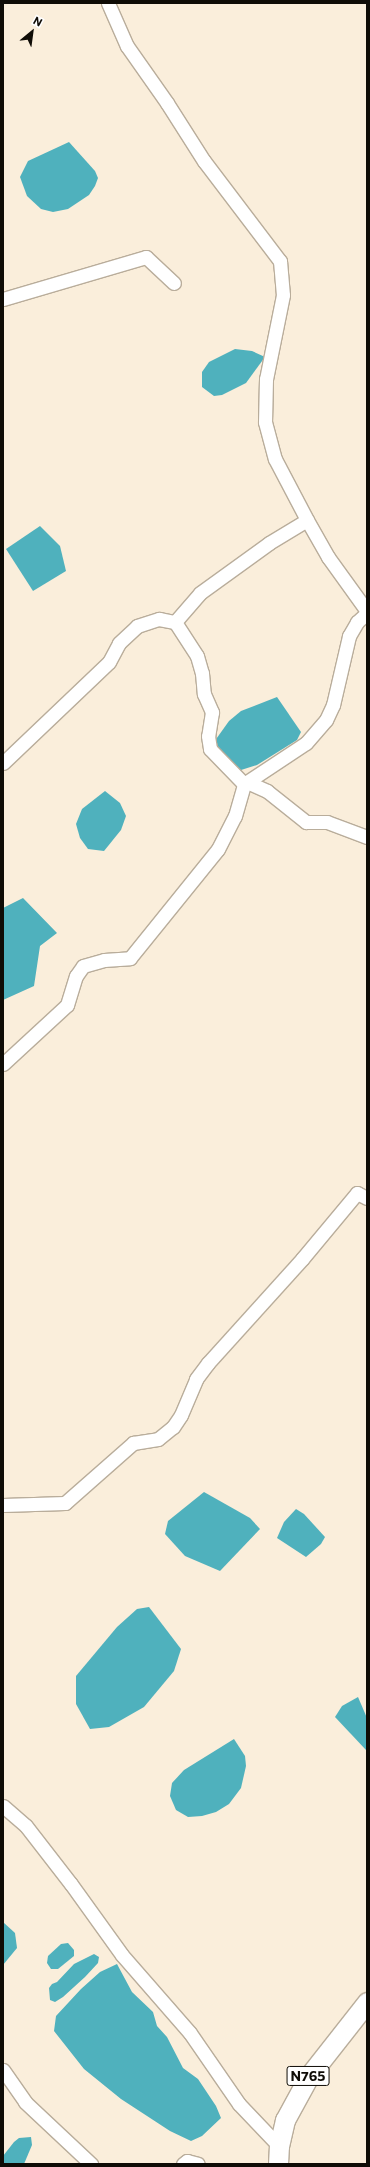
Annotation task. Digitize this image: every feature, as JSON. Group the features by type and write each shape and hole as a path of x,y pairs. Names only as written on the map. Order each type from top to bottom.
{"highway":[{"name":"N765","path":"279,2155 285,2120 308,2076 367,2002"}],"street":[{"path":"3,1064 67,1005 76,976 83,966 104,960 130,958 218,849 235,816 246,783 306,743 326,720 333,705 349,636 357,622 367,612 328,557 307,520 275,459 265,422 266,379 283,295 280,261 204,161 167,103 127,46 108,3"},
{"path":"3,299 146,257 174,284"},
{"path":"175,622 200,593 269,543 307,520"},
{"path":"3,763 109,662 119,644 137,626 159,619 175,622 197,656 202,673 204,694 212,712 208,736 210,749 246,783 267,791 306,822 327,822 367,836"},
{"path":"3,1505 65,1503 133,1443 158,1439 173,1427 181,1415 196,1379 208,1363 302,1259 357,1193 367,1198"},
{"path":"3,1806 26,1826 71,1884 122,1955 190,2033 239,2104 279,2155"},
{"path":"3,2070 25,2102 92,2164"},
{"path":"183,2164 188,2161 198,2164"}],"water":[{"path":"69,142 95,171 98,178 95,186 89,195 68,209 53,212 41,209 27,196 20,177 28,161"},
{"path":"235,349 252,351 265,357 246,383 222,395 214,396 202,387 202,372 209,362"},
{"path":"40,526 60,546 66,571 33,591 6,549"},
{"path":"277,697 301,732 297,740 257,765 241,770 226,759 214,742 229,721 241,711"},
{"path":"105,791 120,803 126,816 121,830 104,851 88,849 80,838 76,824 82,809"},
{"path":"23,898 57,933 40,946 34,986 3,1000 3,908"},
{"path":"204,1492 250,1518 260,1529 220,1571 185,1556 165,1534 168,1521"},
{"path":"296,1509 304,1514 325,1537 321,1544 306,1557 277,1538 284,1522"},
{"path":"149,1607 181,1649 174,1671 144,1707 109,1727 90,1729 76,1704 76,1676 117,1627 137,1609"},
{"path":"358,1697 367,1718 366,1750 335,1717 342,1706"},
{"path":"234,1739 245,1756 246,1766 241,1788 229,1804 216,1812 202,1816 188,1817 176,1810 170,1796 172,1783 184,1770"},
{"path":"3,1922 15,1933 17,1948 3,1965"},
{"path":"68,1943 74,1950 74,1956 58,1969 51,1969 47,1963 48,1956 61,1944"},
{"path":"94,1954 99,1957 98,1963 85,1977 63,1997 55,2002 50,2000 49,1988 52,1984 57,1982 74,1964"},
{"path":"117,1964 132,1992 153,2012 157,2026 167,2037 183,2068 198,2079 216,2106 221,2118 202,2136 191,2141 170,2131 121,2099 84,2069 54,2031 56,2016 81,1989 100,1972"},
{"path":"31,2137 32,2145 24,2164 3,2164 3,2156 14,2142 19,2138"}]}
